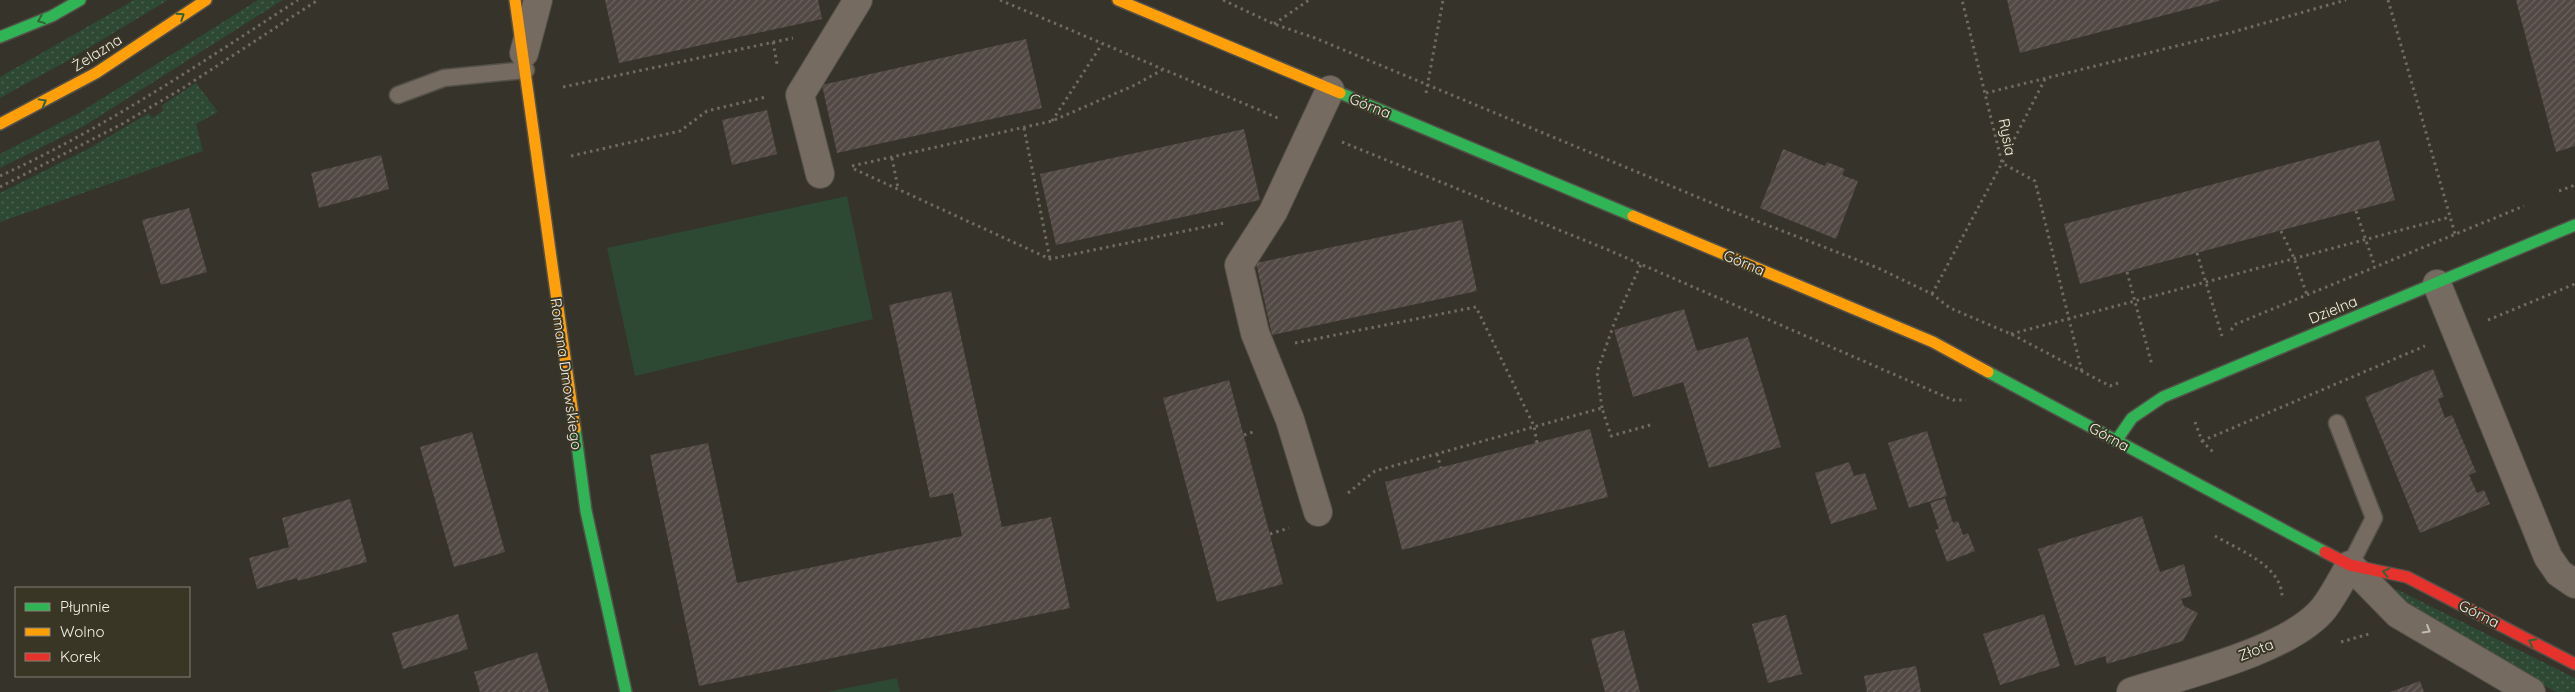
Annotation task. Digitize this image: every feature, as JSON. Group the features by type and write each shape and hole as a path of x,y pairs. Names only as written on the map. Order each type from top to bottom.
{"street":[{"path":"0,37 52,16 80,0"},
{"name":"Żelazna","path":"0,124 96,73 206,0"},
{"name":"Romana Dmowskiego","path":"515,0 586,511 626,692"},
{"name":"Romana Dmowskiego","path":"525,62 538,0"},
{"path":"820,174 800,95 858,0"},
{"name":"Górna","path":"1118,0 1933,342 2350,565 2407,577 2575,664"},
{"path":"1318,512 1290,420 1261,350 1239,265 1273,212 1330,90"},
{"name":"Dzielna","path":"2116,441 2132,418 2163,397 2575,225"},
{"path":"2437,284 2548,557 2559,573 2575,584"},
{"name":"Górna","path":"2350,565 2398,614 2531,692"},
{"name":"Złota","path":"2132,692 2267,647 2295,632 2323,609 2350,565"}],"lane":[{"path":"398,95 444,78 525,62"},
{"path":"2337,423 2374,518 2350,565"}],"path":[{"path":"0,176 82,134 138,102 298,0"},
{"path":"0,187 122,124 175,93 318,0"},
{"path":"1000,0 1163,70 1312,131 1398,163 1641,264 1953,400 1972,400"},
{"path":"1223,0 1274,24 1316,38 1726,209 1878,268 1932,294 1950,308 2011,334 2110,386 2128,381"},
{"path":"1300,0 1303,4"},
{"path":"1274,24 1309,0"},
{"path":"1424,100 1429,85 1443,0"},
{"name":"Rysia","path":"1932,294 2002,164 1986,92 1962,0"},
{"path":"1986,92 2233,32 2346,0"},
{"path":"2388,0 2455,234"},
{"path":"564,87 800,37"},
{"path":"1052,121 1102,44"},
{"path":"1163,70 1135,85 1052,121 849,167 1050,259 1273,212"},
{"path":"2045,78 2002,164 2035,181 2082,372"},
{"path":"569,157 680,131 707,111 774,95"},
{"path":"1024,128 1050,259"},
{"path":"892,158 898,188"},
{"path":"2556,192 2575,185"},
{"path":"2228,332 2236,324 2529,204"},
{"path":"2356,211 2364,238 2376,267"},
{"path":"2011,334 2070,320 2364,238 2450,217"},
{"path":"2281,231 2294,258 2307,295"},
{"path":"2197,253 2222,337"},
{"path":"1641,264 1615,321 1598,372 1602,408 1611,436 1654,424"},
{"path":"2127,272 2154,373"},
{"path":"2202,441 2575,284"},
{"path":"1261,350 1476,307 1534,426 1537,443"},
{"path":"1270,534 1297,525 1346,494 1375,471 1602,408"},
{"path":"1437,454 1441,468"},
{"path":"2206,531 2265,566 2273,573 2282,588 2281,604"},
{"path":"2333,645 2372,633"}],"green space":[{"path":"134,0 168,0 67,61 0,98 0,77"},
{"path":"258,0 283,0 84,126 0,168 0,154 79,113"},
{"path":"196,83 218,112 196,124 203,151 0,222 0,193 88,149 149,113 152,118 163,111 161,106"},
{"path":"847,196 873,319 635,376 607,248"},
{"path":"2396,589 2575,678 2575,692 2556,692 2399,601 2395,594"},
{"path":"897,678 900,692 827,692"}],"building":[{"path":"605,0 818,0 822,19 619,63"},
{"path":"2007,0 2219,0 2219,1 2020,53"},
{"path":"2516,0 2575,0 2575,146 2556,152"},
{"path":"1026,39 1042,108 837,153 822,85"},
{"path":"767,110 777,154 732,165 722,120"},
{"path":"1244,129 1260,200 1056,245 1040,174"},
{"path":"2379,140 2395,200 2080,284 2064,224"},
{"path":"1783,149 1825,166 1827,162 1845,169 1842,175 1858,181 1836,239 1760,208"},
{"path":"381,155 389,189 319,208 311,173"},
{"path":"189,208 207,272 161,285 142,220"},
{"path":"1462,220 1477,291 1272,335 1256,263"},
{"path":"951,291 1002,527 1051,517 1070,608 699,686 650,455 708,443 737,583 962,536 953,493 930,498 889,305"},
{"path":"1684,309 1697,351 1748,337 1781,447 1709,468 1683,382 1633,397 1614,330"},
{"path":"2433,369 2444,397 2438,399 2445,418 2452,415 2476,472 2469,475 2477,493 2484,490 2490,504 2420,533 2365,397"},
{"path":"1229,380 1283,584 1217,602 1163,398"},
{"path":"1590,429 1608,497 1402,550 1385,482"},
{"path":"1927,431 1947,496 1909,508 1888,443"},
{"path":"472,432 505,552 454,567 420,447"},
{"path":"1849,462 1854,476 1865,473 1877,509 1831,524 1815,473"},
{"path":"1945,498 1953,523 1958,521 1963,535 1968,533 1975,551 1947,562 1935,530 1939,529 1930,503"},
{"path":"350,499 367,562 298,581 297,578 257,589 249,558 289,547 282,518"},
{"path":"2142,516 2160,572 2184,564 2192,596 2181,599 2184,606 2198,613 2183,641 2107,664 2105,656 2075,666 2038,549"},
{"path":"458,614 468,649 403,669 392,633"},
{"path":"2044,614 2060,666 2000,685 1983,634"},
{"path":"1786,615 1802,674 1768,683 1752,624"},
{"path":"1624,630 1640,692 1605,692 1591,639"},
{"path":"537,652 549,692 480,692 474,672"},
{"path":"1916,666 1921,692 1867,692 1864,676"},
{"path":"2420,681 2424,692 2390,692"}],"traffic: fast":[{"path":"0,37 52,16 80,0"},
{"path":"1340,93 1633,216"},
{"path":"2116,441 2132,418 2163,397 2575,225"},
{"path":"1988,372 2325,552"},
{"path":"575,429 586,511 626,692"}],"traffic: slow":[{"path":"0,124 96,73 206,0"},
{"path":"515,0 575,429"},
{"path":"1118,0 1340,93"},
{"path":"1633,216 1933,342 1988,372"}],"traffic: jam":[{"path":"2325,552 2350,565 2407,577 2575,664"}]}
